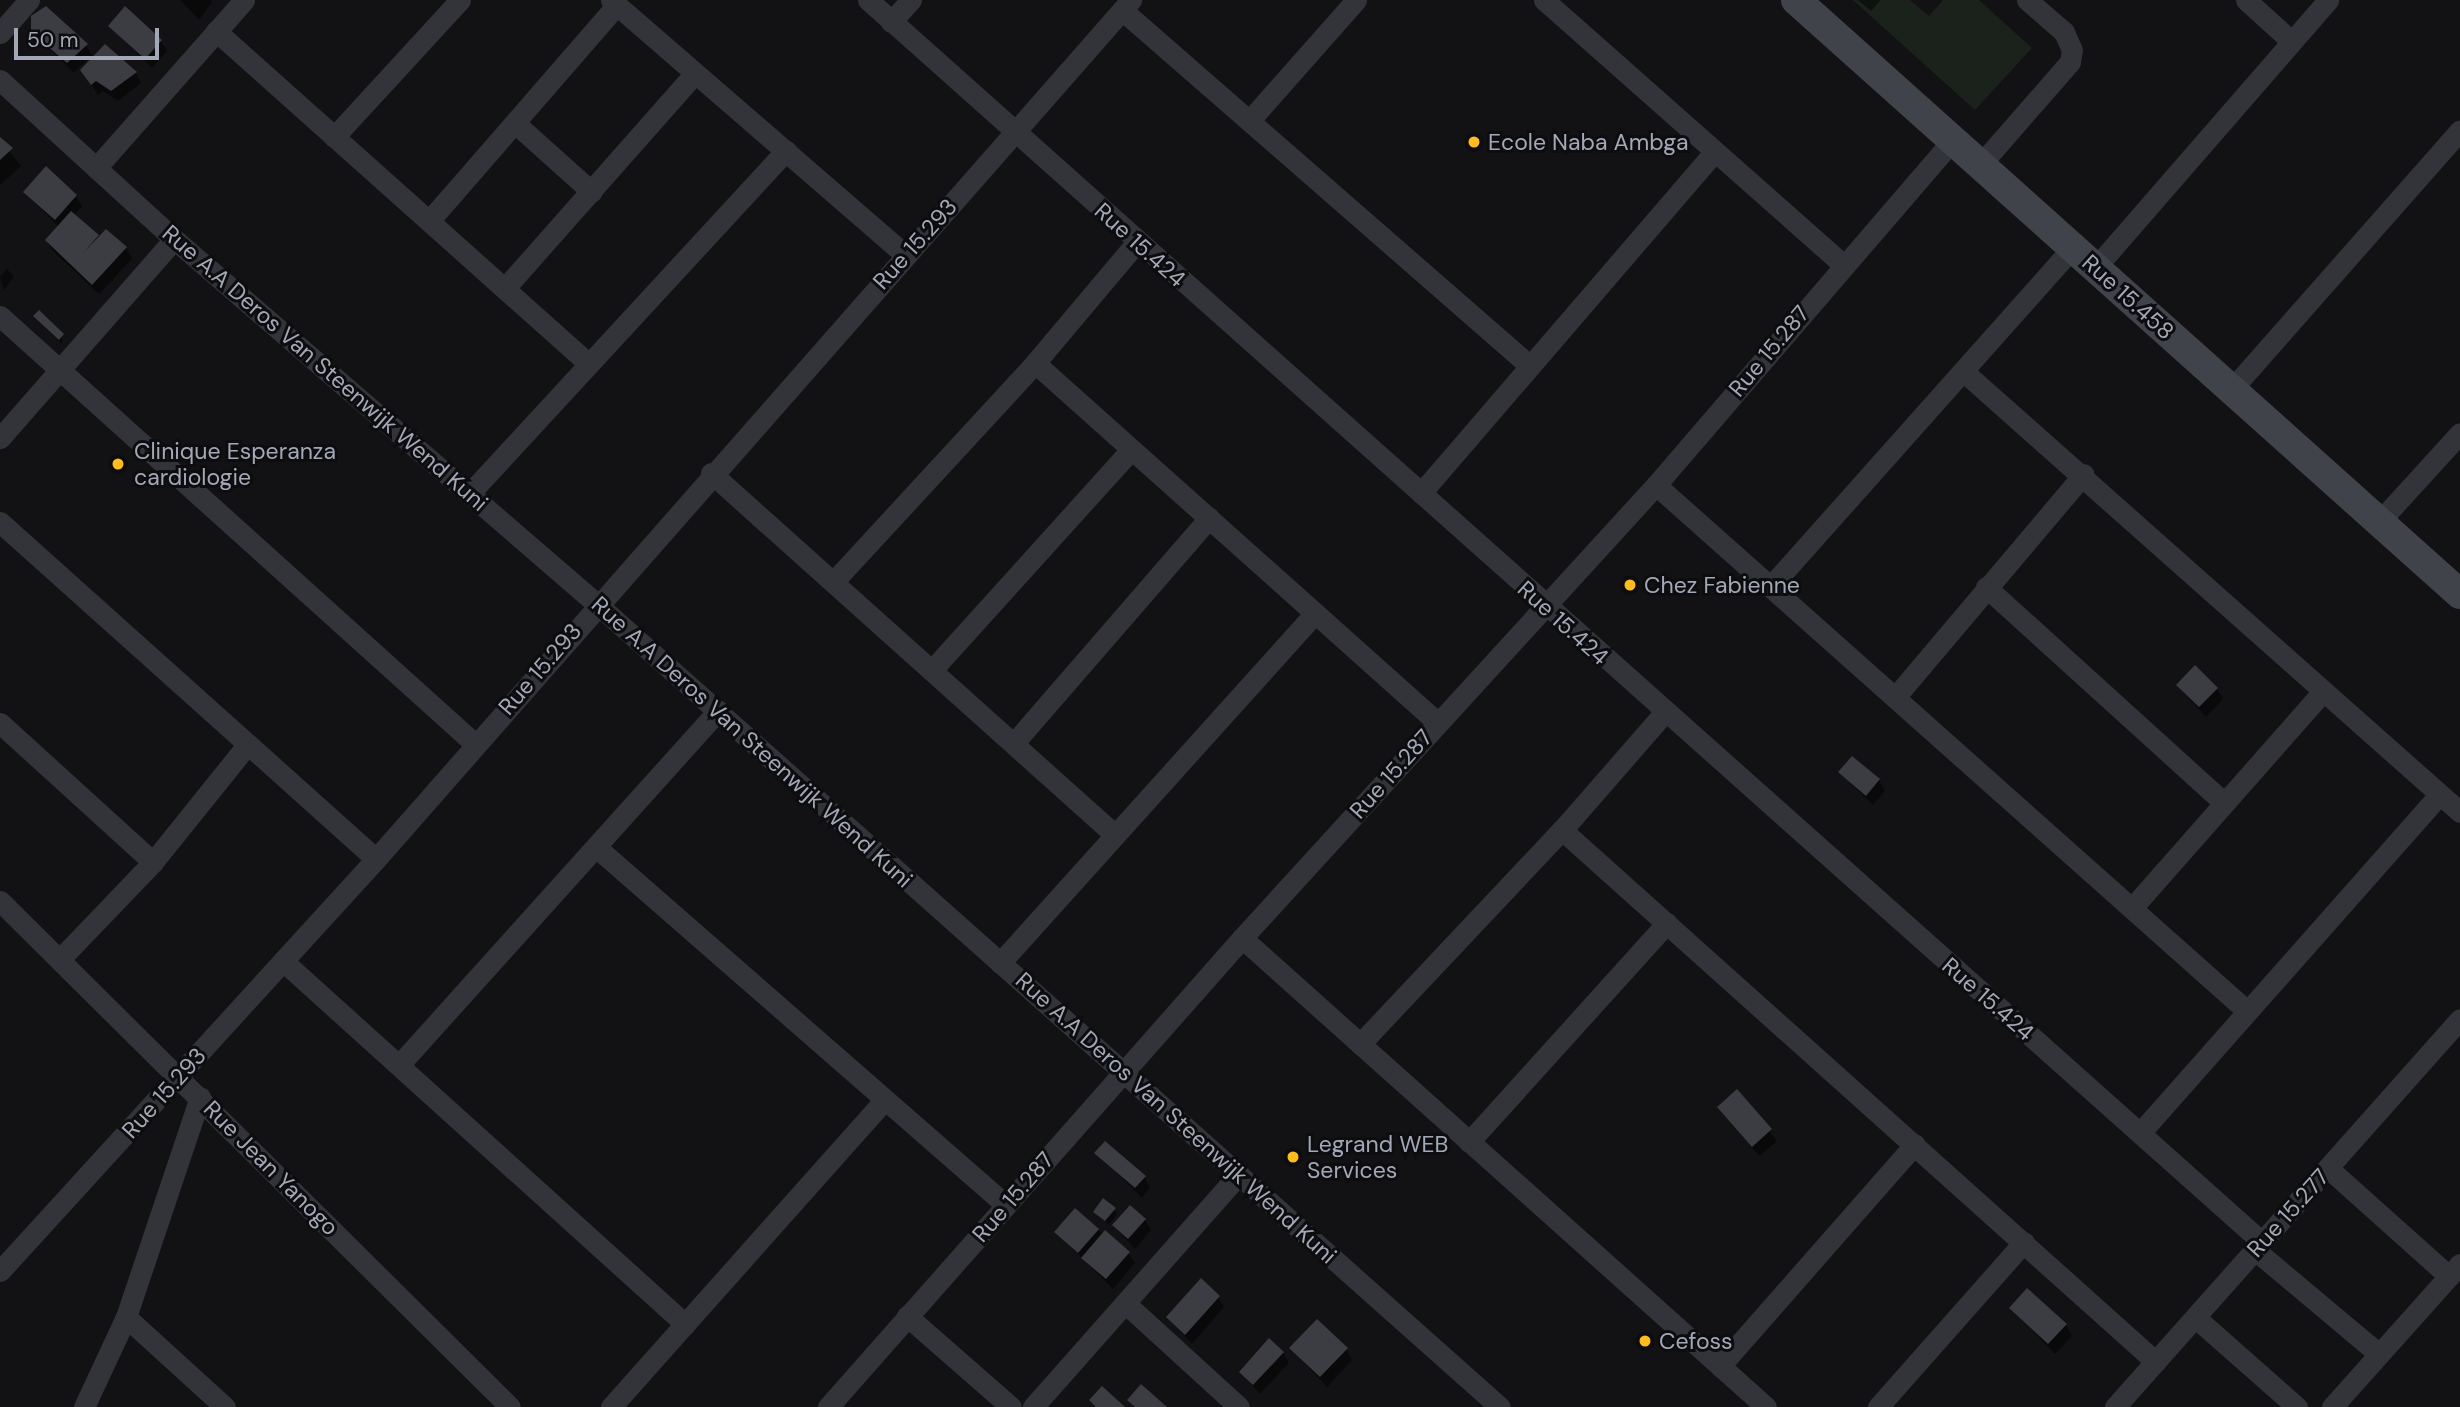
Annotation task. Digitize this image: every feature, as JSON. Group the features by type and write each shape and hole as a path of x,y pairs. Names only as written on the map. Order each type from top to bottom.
{"main road":[{"name":"Rue 15.458","path":"1796,0 2460,594"}],"street":[{"path":"0,33 29,0"},
{"path":"96,168 244,0"},
{"path":"334,137 460,0"},
{"name":"Rue 15.424","path":"868,0 1664,713 2140,1133 2258,1246 2379,1354"},
{"path":"891,22 911,0"},
{"path":"1250,120 1356,0"},
{"path":"1544,0 1713,153 1842,264"},
{"path":"1981,164 2070,61 2072,50 2064,32 2027,0"},
{"path":"2246,0 2291,41"},
{"path":"2096,267 2328,0"},
{"path":"429,220 515,123 614,2 905,255"},
{"path":"1127,5 1250,120 1529,365"},
{"name":"Rue 15.293","path":"0,1271 376,859 711,473 1127,5"},
{"path":"216,31 589,364"},
{"path":"505,288 694,74"},
{"name":"Rue A.A Deros Van Steenwijk Wend Kuni","path":"0,80 174,239 597,604 1500,1407"},
{"path":"515,123 592,192"},
{"path":"2231,390 2460,130"},
{"name":"Rue 15.287","path":"828,1407 1242,938 1656,485 1842,264 1953,139"},
{"path":"470,493 786,150"},
{"path":"1421,493 1713,153"},
{"path":"0,438 174,239"},
{"path":"835,580 1035,363 1137,242"},
{"path":"1772,585 2073,247"},
{"path":"0,316 475,744"},
{"path":"1035,363 1437,722"},
{"path":"1964,372 2084,474 2460,812"},
{"path":"2379,522 2460,433"},
{"path":"932,670 1131,450"},
{"path":"711,473 835,580 1115,835"},
{"path":"1897,695 2084,474"},
{"path":"1656,485 1897,695 2247,1011"},
{"path":"1014,743 1209,518"},
{"path":"0,522 376,859"},
{"path":"1986,587 2224,803"},
{"path":"1000,962 1315,612"},
{"path":"2132,908 2323,691"},
{"path":"399,1065 718,711"},
{"path":"1360,1044 1562,830 1664,713"},
{"path":"0,723 153,862"},
{"path":"61,958 153,862 248,744"},
{"path":"2140,1133 2439,795"},
{"path":"1562,830 2156,1362"},
{"path":"596,847 883,1102 1006,1205"},
{"name":"Rue Jean Yanogo","path":"0,901 180,1076 510,1407"},
{"path":"1469,1142 1667,923"},
{"path":"1242,938 1766,1407"},
{"path":"283,961 685,1324"},
{"name":"Rue 15.277","path":"2115,1407 2460,1019"},
{"path":"84,1407 126,1317 201,1097"},
{"path":"611,1407 883,1102"},
{"path":"1720,1366 1914,1144"},
{"path":"2328,1168 2455,1270 2332,1407"},
{"path":"1032,1407 1239,1174"},
{"path":"1878,1407 2024,1242"},
{"path":"1125,1303 1239,1407"},
{"path":"907,1316 1011,1407"},
{"path":"126,1317 225,1407"},
{"path":"2196,1318 2297,1407"}],"shaded area":[{"path":"1853,0 1910,0 1929,16 1943,0 1979,0 2032,48 1975,110"}],"building":[{"path":"46,6 88,44 67,63 31,32 31,16"},
{"path":"125,6 162,40 145,59 108,26"},
{"path":"105,44 137,72 111,91 96,81 91,85 80,70"},
{"path":"0,137 13,148 0,160"},
{"path":"46,166 77,195 55,220 23,192"},
{"path":"71,211 99,235 83,253 106,229 127,247 92,285 45,240"},
{"path":"39,310 64,334 59,340 33,316"},
{"path":"2195,665 2218,688 2199,707 2176,685"},
{"path":"1852,756 1880,779 1866,796 1838,772"},
{"path":"1737,1089 1772,1129 1752,1147 1717,1107"},
{"path":"1105,1141 1146,1176 1135,1188 1094,1153"},
{"path":"1103,1198 1116,1208 1105,1221 1093,1212"},
{"path":"1130,1205 1146,1219 1128,1239 1112,1225"},
{"path":"1075,1208 1099,1229 1078,1253 1054,1232"},
{"path":"1105,1230 1130,1252 1106,1279 1081,1258"},
{"path":"1201,1278 1220,1296 1185,1335 1166,1317"},
{"path":"2027,1288 2067,1324 2048,1344 2009,1308"},
{"path":"1317,1319 1348,1348 1320,1377 1289,1348"},
{"path":"1269,1338 1284,1352 1253,1385 1239,1372"},
{"path":"1141,1384 1167,1407 1135,1407 1127,1400"},
{"path":"1102,1386 1125,1407 1096,1407 1089,1400"}],"place":[{"name":"Ecole Naba Ambga","path":"1474,142"},
{"name":"Clinique Esperanza cardiologie","path":"118,464"},
{"name":"Chez Fabienne","path":"1630,585"},
{"name":"Legrand WEB Services","path":"1293,1157"},
{"name":"Cefoss","path":"1645,1341"}]}
